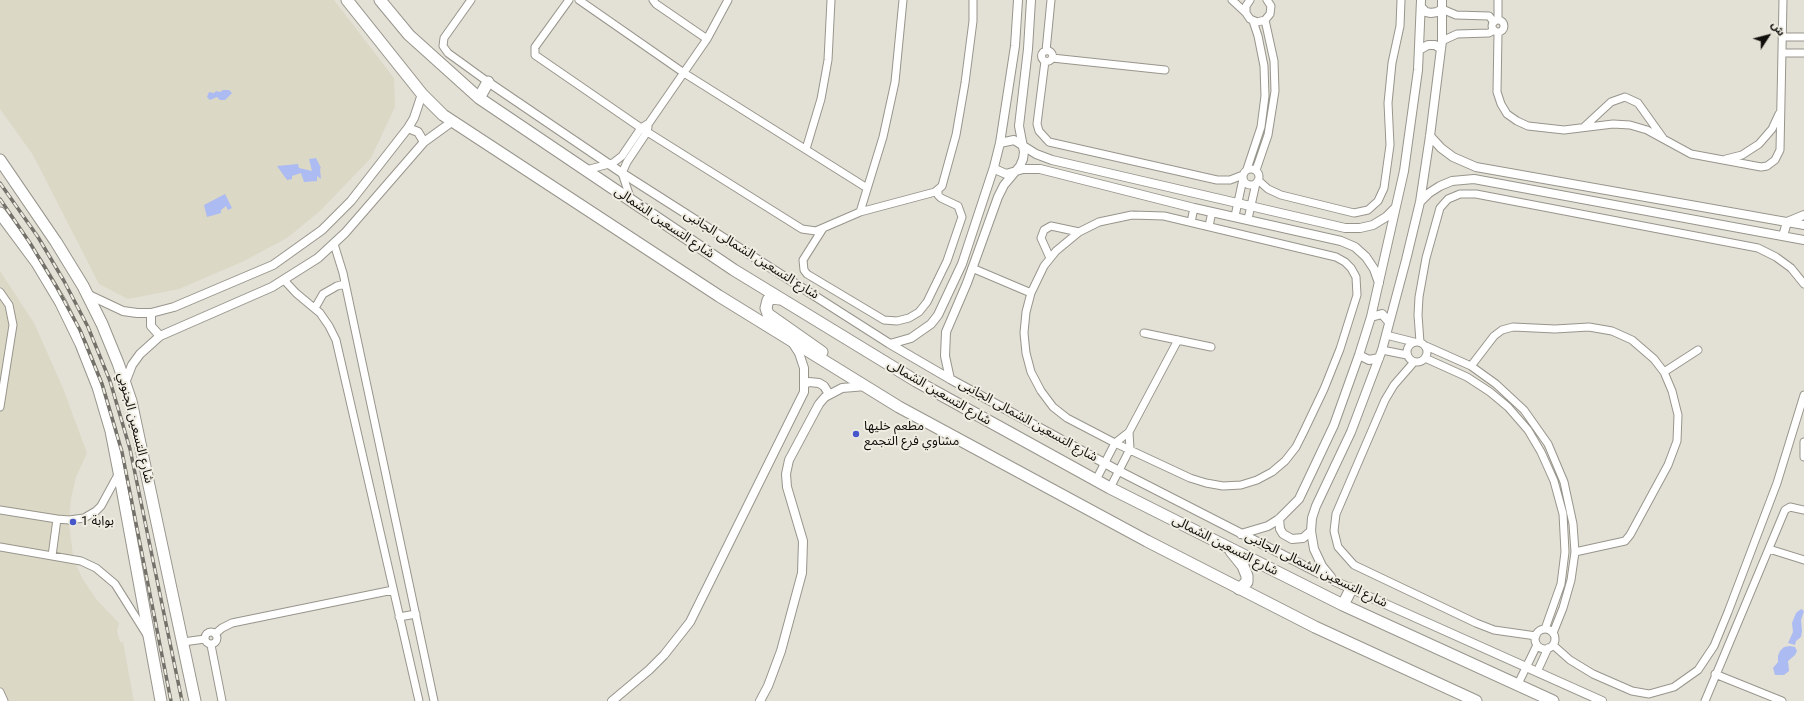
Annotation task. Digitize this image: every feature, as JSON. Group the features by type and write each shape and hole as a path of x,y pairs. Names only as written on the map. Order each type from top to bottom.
{"main road":[{"path":"347,0 422,94 443,115 712,292 899,406 1015,470 1239,589 1376,656 1476,701"},
{"name":"شارع التسعين الشمالى","path":"380,0 409,35 479,98 779,299 916,381 1110,488 1229,548 1343,605 1517,686 1553,701"},
{"path":"479,98 488,82"},
{"name":"شارع التسعين الجنوبي","path":"0,160 56,242 89,295 111,343 131,401 195,701"},
{"name":"شارع التسعين الجنوبي","path":"0,213 24,244 50,283 81,344 105,409 119,472 161,701"},
{"path":"779,299 774,298 768,300 766,308 768,314 818,349 828,363"},
{"path":"1229,548 1243,566 1247,576 1244,586 1239,589"},
{"path":"1343,605 1351,589"}],"street":[{"path":"471,0 444,38 444,46 448,53 488,82"},
{"path":"569,0 535,47 534,53 644,130 802,229 809,231 822,230 860,212 938,190 944,181 959,120 973,21 973,0"},
{"path":"579,0 684,73 867,188"},
{"path":"653,0 656,4 707,40"},
{"path":"586,170 610,164 622,156 644,130 707,40 728,0"},
{"path":"806,150 821,99 828,60 831,0"},
{"path":"860,212 884,137 895,82 903,0"},
{"path":"890,344 911,338 922,332 938,315 962,264 994,167 1000,143 1015,46 1018,0"},
{"path":"950,379 944,344 950,321 972,268 998,197 1004,185 1015,172 1023,159 1019,126 1028,49 1031,0"},
{"path":"1051,0 1046,51 1042,56 1045,61 1037,124 1039,131 1049,142 1217,180 1230,180 1256,170 1268,135 1274,91 1274,61 1265,20"},
{"path":"1232,0 1253,21 1262,50 1265,96 1261,127 1244,175 1235,216"},
{"path":"1246,13 1246,6 1250,0"},
{"path":"1257,181 1268,189 1281,195 1354,213 1368,210 1378,201 1384,188 1390,145 1389,96 1392,63 1400,26 1401,0"},
{"path":"1498,0 1496,21 1492,26 1496,32 1497,92 1501,104 1507,114 1517,121 1528,126 1564,130 1613,124 1630,125 1647,130 1691,154 1761,167 1771,164 1780,150 1783,0"},
{"path":"1253,21 1261,22 1265,20 1270,14 1271,2"},
{"path":"1421,4 1431,13 1438,12 1442,4"},
{"path":"1241,534 1268,526 1279,519 1298,499 1334,424 1359,355 1371,317 1404,171 1419,50 1421,4"},
{"path":"1419,50 1428,45 1442,45 1457,34 1503,31 1505,26 1503,22 1496,21 1489,16 1456,15 1442,4"},
{"path":"1334,581 1322,566 1314,549 1311,531 1316,506 1351,432 1381,354 1406,260 1420,202 1430,136 1442,45 1442,4"},
{"path":"1782,37 1804,37"},
{"path":"1046,51 1050,52 1052,58"},
{"path":"1782,52 1804,53"},
{"path":"1045,61 1050,61 1052,58 1165,70"},
{"name":"شارع التسعين الشمالى الجانبى","path":"488,82 622,173 890,344 950,379 1119,471 1334,581 1602,701"},
{"path":"89,295 123,311 151,313 174,307 273,265 322,230 351,201 408,128 414,118 422,94"},
{"path":"1584,127 1611,102 1625,97 1638,102 1663,138"},
{"path":"1722,160 1742,155 1759,144 1772,129 1781,110"},
{"path":"125,383 132,365 140,354 160,336 250,297 284,280 318,258 334,244 363,213 424,142 453,121"},
{"path":"408,128 418,132 424,142"},
{"path":"631,200 622,173 644,130"},
{"path":"1430,136 1447,153 1467,164 1804,225"},
{"path":"1000,143 1014,140 1036,154 1052,160 1345,228 1373,225 1386,217 1396,207"},
{"path":"1465,179 1467,164"},
{"path":"994,167 1006,174 1032,168 1040,169 1194,208 1341,241 1355,248 1366,257 1379,283"},
{"path":"1248,219 1259,175 1256,170"},
{"path":"1244,175 1248,184 1257,181"},
{"path":"1420,202 1429,193 1440,186 1452,181 1474,179 1804,240"},
{"path":"822,230 803,260 804,270 807,274 884,320 897,321 909,318 919,312 928,302 947,261 962,217 958,206 941,198 938,195 938,190"},
{"path":"1359,355 1369,360 1381,354 1407,355 1414,362 1420,362 1425,358 1427,352 1420,344 1418,315 1419,297 1440,208 1448,199 1460,194 1476,194 1758,248 1776,257 1791,268 1804,284"},
{"path":"1191,222 1194,208"},
{"path":"1209,226 1212,212"},
{"path":"1132,215 1164,216 1209,226 1336,257 1345,262 1351,268 1356,276 1358,286 1357,295 1340,349 1324,389 1296,447 1285,461 1277,468 1257,480 1241,485 1223,486 1190,478 1115,443 1067,418 1053,407 1041,391 1031,372 1026,353 1024,333 1026,312 1031,293 1044,266 1050,258 1063,244 1079,232 1099,222 1132,215"},
{"path":"1787,222 1804,215"},
{"path":"1784,236 1787,222"},
{"path":"1050,258 1041,238 1044,230 1051,226 1079,232"},
{"path":"334,244 341,263 434,701"},
{"path":"972,268 1031,293"},
{"path":"284,280 325,319 336,340 419,701"},
{"path":"315,308 323,294 333,287 345,284"},
{"path":"0,292 8,305 13,325 0,407"},
{"path":"151,313 151,326 160,336"},
{"path":"1371,317 1382,314 1389,322"},
{"path":"938,315 950,321"},
{"path":"1471,366 1494,336 1502,330 1513,327 1555,329 1589,327 1612,331 1632,340 1654,359 1664,372 1672,391 1678,415 1677,441 1668,465 1630,535 1625,541 1574,552"},
{"path":"1144,333 1211,347"},
{"path":"1386,335 1420,344 1471,366 1496,384 1524,410 1548,444 1564,482 1573,524 1574,552 1571,580 1563,608 1553,633 1555,639 1537,672"},
{"path":"612,701 649,670 678,639 690,622 799,403 805,384 802,360 790,340"},
{"path":"1096,480 1115,443 1129,432 1178,340"},
{"path":"1407,355 1407,349 1420,344"},
{"path":"1664,372 1698,350"},
{"path":"1425,358 1467,377 1490,392 1508,407 1532,436 1541,452 1554,482 1563,514 1565,552 1561,584 1545,629 1540,631 1536,636 1537,645 1517,686"},
{"path":"1414,362 1394,385 1385,400 1336,514 1334,531 1338,547 1354,565 1476,623 1499,631 1536,636"},
{"path":"805,384 809,382 819,383 827,390 829,394"},
{"path":"760,701 768,686 781,651 802,573 803,541 787,487 787,467 792,454 819,404 829,394 842,388 866,386"},
{"path":"1537,645 1542,648 1551,647 1592,674 1632,690 1649,694 1674,687 1698,670 1714,646 1728,612 1777,483 1804,395"},
{"path":"1110,488 1130,450 1129,432"},
{"path":"1804,442 1804,457"},
{"path":"0,510 57,519 76,520 96,511 105,499 119,472"},
{"path":"1705,701 1715,674 1770,549 1785,510 1790,508 1804,510"},
{"path":"52,556 57,519"},
{"path":"1279,519 1280,529 1283,534 1292,540 1303,538 1311,531"},
{"path":"0,547 80,561 103,572 120,590 151,642"},
{"path":"1770,549 1804,560"},
{"path":"215,634 222,628 232,623 393,590"},
{"path":"399,617 416,614"},
{"path":"1545,629 1553,633"},
{"path":"205,639 206,635 209,633 215,634"},
{"path":"211,644 216,641 215,634"},
{"path":"183,642 205,639"},
{"path":"205,639 207,643 211,644"},
{"path":"211,644 222,701"},
{"path":"1715,674 1782,701"},
{"path":"0,692 4,701"}],"shaded area":[{"path":"0,0 334,0 394,78 395,107 371,158 320,211 287,238 244,261 179,289 128,299 99,284 33,155 0,109"},
{"path":"0,271 34,323 63,388 87,453 76,477 71,499 69,524 73,555 72,563 76,564 82,578 96,599 119,623 117,631 120,642 123,642 134,701 0,701"}],"water":[{"path":"223,90 229,90 232,93 225,100 220,100 217,97 210,100 207,97 209,92 214,93 216,91 220,92"},
{"path":"316,158 321,168 321,179 317,176 317,181 304,182 301,173 292,176 292,179 287,180 277,166 298,164 299,168 312,171 309,159"},
{"path":"225,194 232,208 228,210 226,206 221,210 221,213 207,217 204,205"},
{"path":"1801,609 1804,611 1801,620 1801,637 1796,641 1795,645 1788,643 1793,632 1792,623 1796,613"},
{"path":"1784,647 1795,647 1797,651 1788,661 1789,671 1784,675 1775,675 1773,668 1778,662 1780,651"}],"railway":[{"path":"0,183 38,237 64,281 88,327 110,381 130,449 182,701"},
{"path":"0,199 30,243 56,286 80,330 102,384 122,452 171,701"}],"place":[{"name":"مطعم خليها مشاوي فرع التجمع","path":"856,434"},
{"name":"بوابة 1","path":"73,522"}]}
